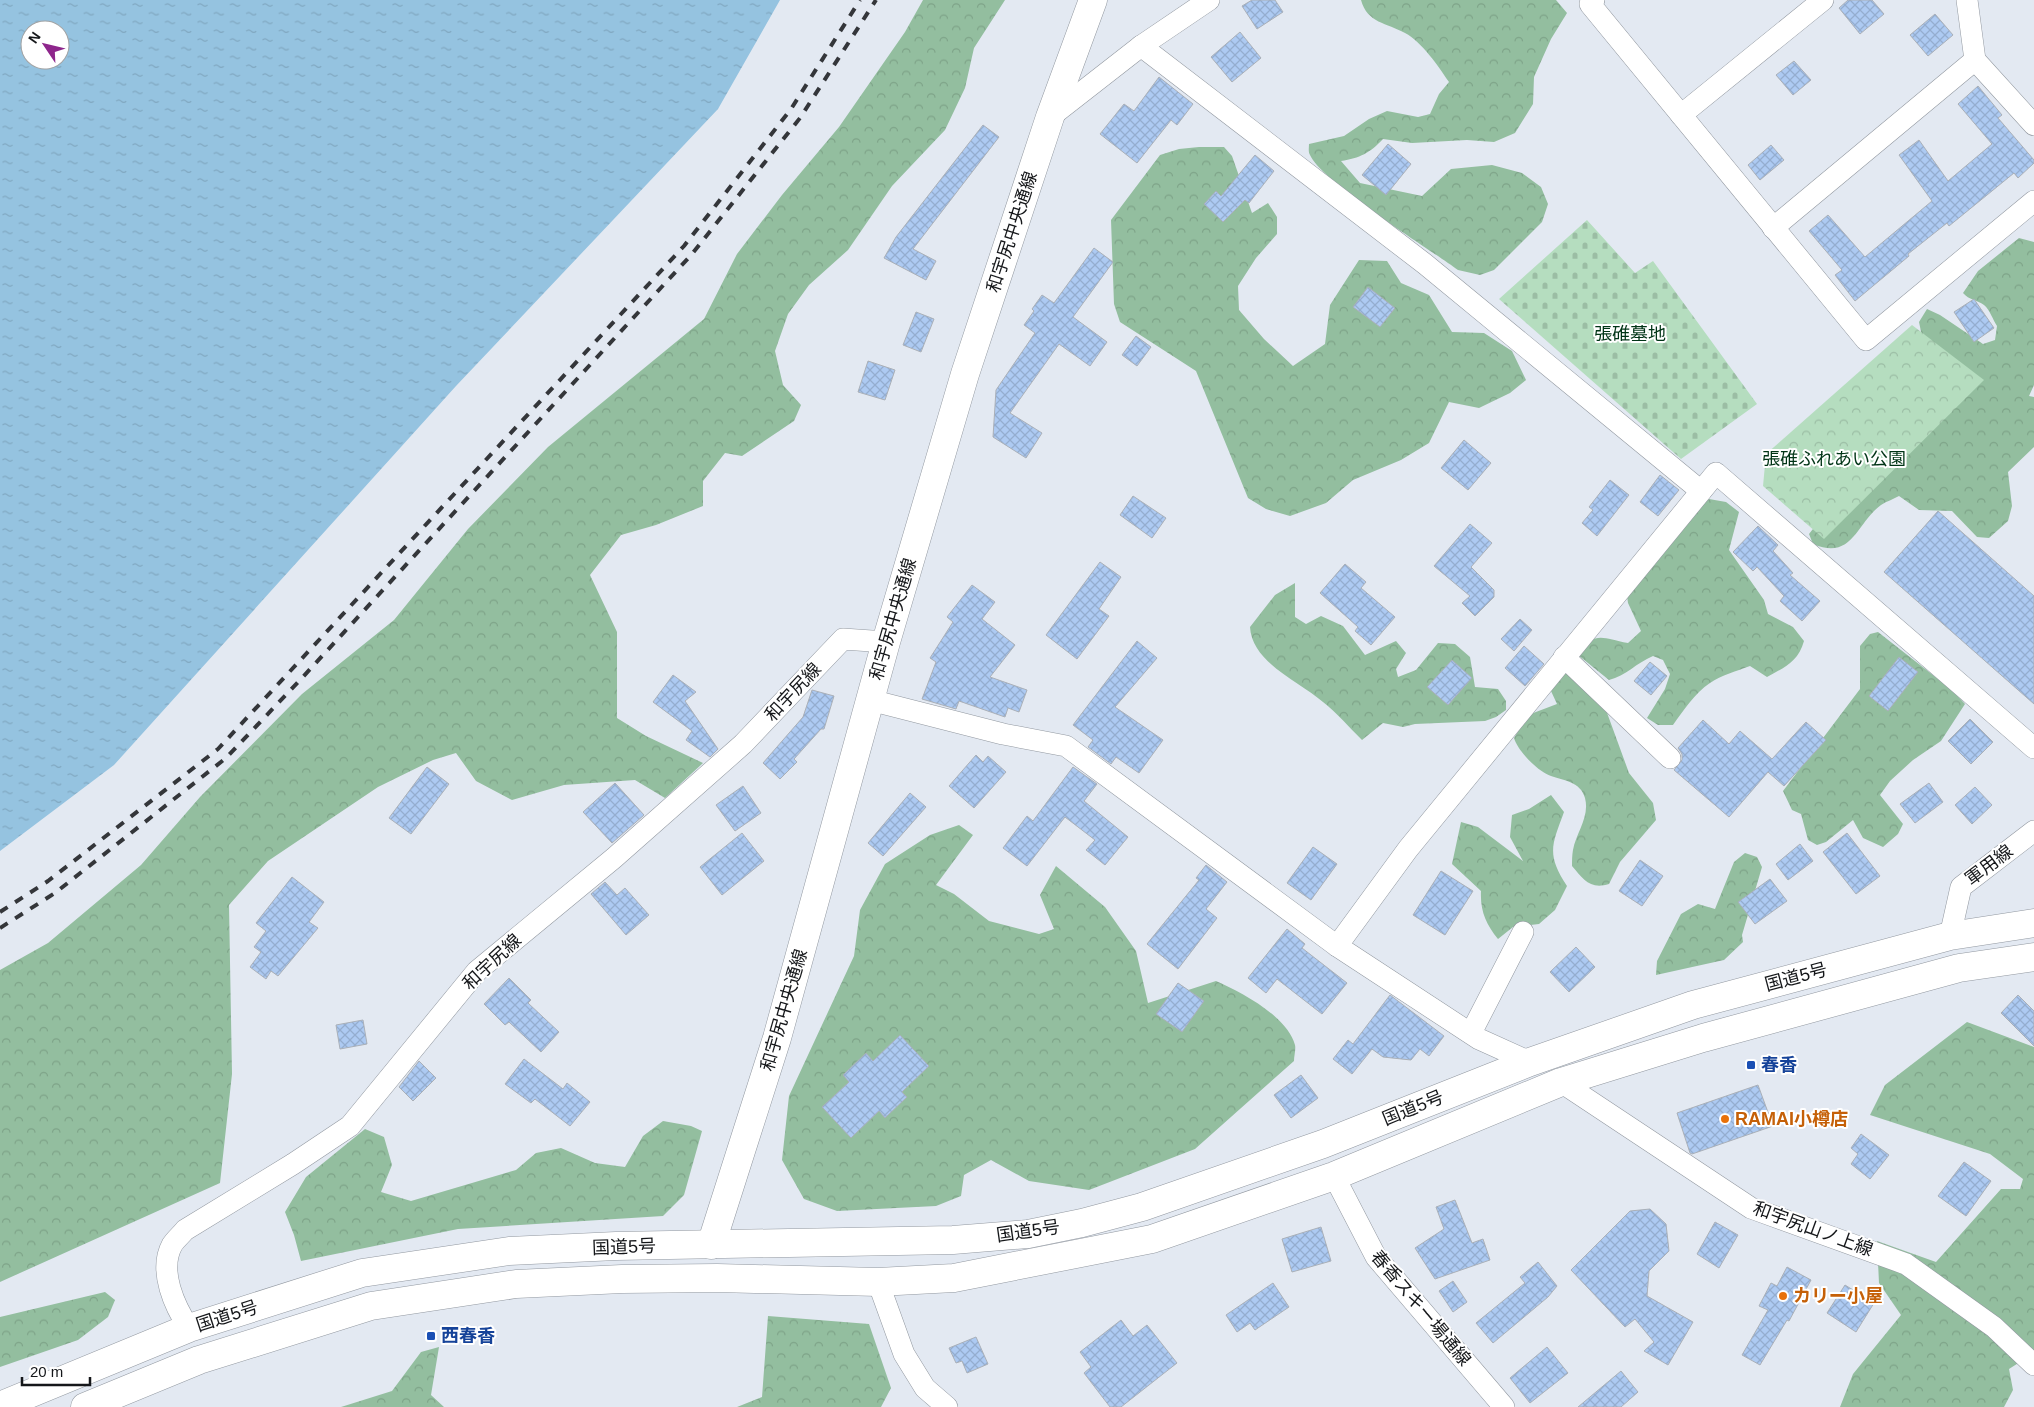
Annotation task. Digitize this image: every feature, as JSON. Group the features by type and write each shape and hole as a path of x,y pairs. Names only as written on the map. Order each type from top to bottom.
{"main road":[{"name":"和宇尻中央通線","path":"711,1245 777,1038 886,642 965,374 1050,117 1093,0"},
{"name":"国道5号","path":"0,1406 188,1328 362,1273 509,1251 953,1240 1028,1234 1082,1223 1142,1206 1323,1144 1530,1062 1693,1006 1950,936 2034,923"},
{"name":"国道5号","path":"85,1407 199,1360 371,1306 535,1283 717,1278 878,1282 954,1278 1152,1239 1334,1176 1561,1082 1703,1038 1959,968 2034,957"}],"street":[{"path":"1050,117 1140,46 1208,0"},
{"path":"1594,0 1590,4 1866,340 2034,201"},
{"path":"1681,115 1823,0"},
{"path":"1967,0 1975,60 2034,126"},
{"path":"1140,46 1425,264 1701,491"},
{"path":"1773,228 1975,60"},
{"path":"1337,946 1408,849 1716,473 2034,748"},
{"name":"和宇尻線","path":"188,1328 175,1305 168,1261 172,1246 185,1230 293,1164 350,1126 477,971 614,858 743,744 843,639 886,642"},
{"path":"1564,657 1670,758"},
{"path":"870,700 1003,734 1066,746 1337,946 1471,1033 1530,1062"},
{"name":"軍用線","path":"1950,936 1960,887 2034,831"},
{"path":"1471,1033 1523,932"},
{"name":"和宇尻山ノ上線","path":"1561,1082 1751,1208 1906,1264 1994,1327 2034,1364"},
{"name":"春香スキー場通線","path":"1334,1176 1376,1257 1504,1407"},
{"path":"878,1282 904,1354 925,1388 947,1407"}],"green space":[{"path":"923,0 1005,0 974,48 965,88 945,130 892,186 848,250 809,285 788,314 775,351 783,385 801,405 794,421 742,456 725,453 703,481 703,506 656,525 621,535 590,575 617,632 617,718 646,736 703,763 665,798 635,780 564,785 512,800 476,781 456,753 433,760 378,787 268,861 229,905 232,1074 220,1183 0,1282 0,970 48,943 141,865 200,797 302,694 394,620 468,529 548,447 704,319 737,254 782,195 839,127 905,32"},
{"path":"1361,0 1556,0 1567,13 1551,39 1534,77 1533,104 1515,133 1494,142 1467,140 1412,143 1383,139 1364,154 1341,161 1360,183 1422,196 1451,169 1492,165 1522,173 1541,187 1548,204 1542,222 1494,270 1480,275 1458,270 1334,182 1309,154 1309,144 1344,136 1369,119 1387,111 1418,117 1430,114 1439,94 1449,82 1418,42 1405,33 1373,18 1364,8"},
{"path":"1224,147 1232,156 1252,213 1268,203 1277,217 1277,234 1256,258 1238,286 1239,310 1264,339 1293,366 1325,344 1330,305 1359,260 1387,261 1401,283 1429,295 1452,332 1484,333 1512,351 1526,380 1510,393 1479,408 1449,402 1429,443 1401,460 1353,480 1326,503 1290,516 1266,509 1248,498 1196,371 1120,322 1114,304 1111,220 1160,155 1179,149"},
{"name":"張碓墓地","path":"1587,220 1635,273 1653,261 1757,404 1681,459 1499,299"},
{"path":"2019,238 2034,242 2034,385 2029,396 2034,397 2034,447 2008,472 2012,506 2008,521 1989,538 1977,537 1952,511 1919,510 1899,496 1881,505 1846,544 1837,548 1826,548 1813,544 1809,534 1824,515 1925,351 1919,322 1927,309 1940,315 1983,344 1995,340 1997,326 1988,310 1984,305 1963,293 1978,271"},
{"name":"張碓ふれあい公園","path":"1912,325 1984,380 1824,539 1763,486 1766,454"},
{"path":"1709,499 1726,502 1739,512 1729,550 1764,600 1768,614 1793,627 1804,641 1794,659 1780,670 1767,677 1750,666 1729,673 1710,683 1699,692 1673,725 1658,725 1647,718 1665,689 1670,674 1663,660 1653,656 1621,676 1609,680 1578,655 1594,639 1605,638 1628,643 1641,631 1628,603 1626,589 1687,517"},
{"path":"1295,583 1295,617 1306,624 1321,616 1343,626 1365,655 1396,641 1406,653 1396,669 1398,677 1416,670 1438,643 1455,644 1470,657 1475,687 1498,689 1506,701 1506,710 1496,717 1485,721 1415,724 1403,727 1383,723 1362,740 1328,706 1268,661 1259,651 1253,640 1250,627 1275,595"},
{"path":"1878,632 1952,690 1965,704 1941,741 1913,760 1890,781 1880,795 1903,824 1898,834 1883,847 1863,838 1853,820 1826,842 1817,845 1808,840 1801,814 1792,810 1783,791 1860,689 1860,646 1870,634"},
{"path":"1568,672 1606,710 1629,773 1653,803 1656,820 1620,862 1609,884 1597,886 1588,882 1572,866 1572,854 1586,812 1583,793 1576,785 1540,770 1524,754 1514,738 1528,715 1557,704 1551,691 1559,676"},
{"path":"1551,795 1564,812 1556,833 1553,849 1556,866 1567,886 1555,910 1539,924 1513,927 1498,939 1485,917 1481,891 1452,864 1461,822 1478,827 1523,861 1510,837 1512,815 1529,809"},
{"path":"959,825 973,835 936,885 954,894 989,921 1039,934 1054,929 1040,895 1056,866 1105,907 1136,951 1148,1003 1216,981 1250,998 1283,1024 1295,1045 1294,1061 1195,1149 1089,1190 1029,1181 991,1160 964,1175 961,1196 936,1206 837,1211 804,1199 782,1160 789,1096 854,956 860,910 885,864 930,835"},
{"path":"1745,853 1757,857 1762,867 1742,935 1743,942 1724,960 1656,975 1657,961 1681,914 1698,904 1715,909 1734,862"},
{"path":"1967,1022 2034,1047 2034,1353 2009,1369 2013,1390 2004,1407 1840,1407 1853,1374 1901,1315 1879,1283 1877,1241 1936,1262 2001,1189 2020,1189 2023,1179 1990,1154 1870,1115 1885,1085"},
{"path":"663,1121 691,1126 702,1131 684,1195 663,1216 458,1229 301,1261 285,1212 306,1177 365,1129 384,1137 392,1165 381,1192 411,1201 516,1170 536,1153 561,1148 595,1163 625,1167 643,1136"},
{"path":"105,1292 115,1300 108,1317 78,1340 0,1367 0,1317"},
{"path":"768,1316 869,1324 891,1388 881,1407 737,1407 762,1397"},
{"path":"439,1347 431,1395 444,1407 341,1407 392,1391 421,1352"}],"water":[{"path":"0,0 780,0 718,109 456,386 114,765 0,851"}],"building":[{"path":"1252,0 1275,0 1283,12 1257,29 1242,6"},
{"path":"1848,0 1872,0 1884,14 1860,34 1839,8"},
{"path":"1935,14 1953,35 1928,56 1910,35"},
{"path":"1240,32 1261,58 1232,82 1211,57"},
{"path":"1794,61 1811,80 1793,95 1776,75"},
{"path":"1159,77 1193,104 1177,125 1171,120 1137,163 1100,134 1124,104 1134,111"},
{"path":"1978,86 2002,115 1998,118 2034,160 2034,163 2018,178 2014,173 1949,226 1947,223 1908,254 1909,256 1855,301 1835,275 1842,270 1809,231 1828,215 1865,257 1932,201 1899,155 1919,140 1948,181 1992,144 1958,104"},
{"path":"983,125 999,137 913,249 936,261 926,280 884,258 896,237"},
{"path":"1388,144 1411,164 1386,195 1362,175"},
{"path":"1771,145 1784,160 1760,180 1748,165"},
{"path":"1255,155 1274,171 1249,203 1245,200 1223,222 1204,204 1216,191 1221,196"},
{"path":"1094,248 1113,262 1073,317 1107,342 1090,366 1059,344 1010,413 1042,433 1026,458 993,437 996,390 1035,333 1024,325 1034,311 1032,309 1042,295 1054,303"},
{"path":"1368,287 1395,308 1380,327 1353,307"},
{"path":"1974,299 1994,328 1974,342 1954,312"},
{"path":"916,312 934,319 921,352 903,345"},
{"path":"1136,336 1151,347 1137,366 1122,355"},
{"path":"868,361 895,370 885,400 858,392"},
{"path":"1464,440 1491,463 1468,490 1441,468"},
{"path":"1660,475 1679,490 1658,516 1640,502"},
{"path":"1610,480 1629,495 1597,536 1582,523 1593,510 1589,507"},
{"path":"1133,496 1166,518 1152,538 1120,515"},
{"path":"1938,511 2034,596 2034,704 1884,572"},
{"path":"1470,524 1492,543 1471,567 1494,590 1494,597 1475,616 1462,603 1470,596 1434,566"},
{"path":"1758,526 1778,545 1773,551 1793,573 1790,575 1820,601 1802,621 1780,601 1784,596 1757,567 1753,571 1733,552"},
{"path":"1100,562 1121,577 1099,609 1109,616 1077,659 1046,635"},
{"path":"1345,564 1366,582 1361,588 1395,617 1371,645 1355,631 1358,627 1320,593"},
{"path":"972,585 995,602 982,619 1015,645 990,677 1027,690 1019,712 1008,708 1005,717 959,701 956,709 922,699 936,662 930,658 953,622 947,617"},
{"path":"1520,619 1532,630 1514,651 1501,639"},
{"path":"1137,641 1157,658 1115,707 1163,740 1139,773 1116,757 1111,764 1088,747 1093,740 1073,725"},
{"path":"1524,646 1544,664 1525,686 1505,668"},
{"path":"1899,657 1918,672 1888,711 1869,696"},
{"path":"1452,660 1472,678 1448,705 1427,687"},
{"path":"1650,662 1667,676 1651,695 1634,681"},
{"path":"673,675 696,692 685,701 718,749 710,757 686,740 692,731 653,702"},
{"path":"812,690 834,696 824,729 821,729 794,759 797,762 780,779 763,763 803,717"},
{"path":"1970,719 1993,742 1971,764 1948,741"},
{"path":"1703,720 1729,744 1740,731 1772,759 1806,722 1826,740 1784,786 1768,772 1729,817 1674,770 1682,760 1682,754 1678,748"},
{"path":"976,755 983,762 988,756 1006,772 974,808 949,786"},
{"path":"427,767 449,784 411,834 389,818"},
{"path":"1073,767 1097,784 1084,801 1128,837 1105,865 1086,850 1095,840 1065,817 1027,866 1003,848 1027,816 1033,821"},
{"path":"615,783 644,815 612,843 583,812"},
{"path":"1929,783 1943,802 1915,823 1900,804"},
{"path":"743,786 761,813 735,831 716,805"},
{"path":"1975,787 1992,805 1972,824 1955,805"},
{"path":"910,793 926,807 883,856 868,843"},
{"path":"742,833 764,861 722,895 700,867"},
{"path":"1847,833 1880,876 1856,894 1823,852"},
{"path":"1800,844 1813,861 1788,880 1776,864"},
{"path":"1313,847 1337,864 1311,900 1287,883"},
{"path":"1640,860 1663,876 1642,906 1619,891"},
{"path":"1206,865 1227,882 1206,909 1217,918 1178,969 1147,944 1199,880 1196,878"},
{"path":"1441,871 1473,891 1445,935 1413,915"},
{"path":"292,877 324,902 309,922 318,928 278,976 271,971 266,979 250,967 261,952 254,947 266,931 256,923"},
{"path":"1770,879 1787,901 1755,924 1738,902"},
{"path":"605,882 617,895 625,888 649,915 626,935 591,894"},
{"path":"1287,929 1305,944 1302,948 1347,983 1322,1014 1277,979 1266,993 1248,978"},
{"path":"1576,947 1595,967 1569,992 1550,972"},
{"path":"509,978 531,1000 528,1003 559,1032 541,1052 509,1022 505,1025 484,1004"},
{"path":"1178,983 1204,1001 1182,1032 1156,1014"},
{"path":"1390,995 1444,1036 1429,1056 1420,1049 1411,1060 1383,1057 1372,1049 1352,1074 1333,1059 1348,1040 1353,1044"},
{"path":"2018,995 2034,1011 2034,1046 2001,1013"},
{"path":"363,1020 367,1044 340,1049 336,1025"},
{"path":"900,1035 929,1066 902,1092 907,1097 885,1118 879,1111 851,1138 822,1107 849,1082 843,1075 866,1053 873,1061"},
{"path":"524,1059 563,1089 567,1083 590,1102 570,1126 535,1099 531,1103 505,1084"},
{"path":"419,1061 436,1078 413,1101 399,1087"},
{"path":"1301,1075 1318,1098 1291,1118 1274,1095"},
{"name":"RAMAI小樽店","path":"1758,1085 1773,1126 1692,1154 1690,1153 1677,1113"},
{"path":"1861,1134 1889,1155 1870,1179 1851,1164 1858,1154 1851,1148"},
{"path":"1964,1162 1991,1181 1966,1216 1938,1196"},
{"path":"1455,1200 1472,1243 1483,1239 1490,1260 1435,1279 1415,1248 1444,1229 1436,1207"},
{"path":"1650,1209 1666,1224 1669,1251 1649,1271 1647,1296 1693,1322 1668,1365 1644,1351 1654,1342 1635,1319 1625,1327 1571,1270 1630,1211"},
{"path":"1715,1222 1738,1235 1719,1268 1697,1254"},
{"path":"1321,1227 1331,1261 1292,1272 1282,1239"},
{"path":"1538,1262 1557,1286 1548,1297 1493,1343 1476,1323 1525,1283 1520,1277"},
{"path":"1787,1267 1811,1280 1789,1321 1787,1320 1760,1365 1742,1355 1768,1310 1759,1306 1771,1283 1777,1286"},
{"path":"1453,1281 1467,1302 1453,1312 1439,1291"},
{"path":"1273,1283 1289,1307 1255,1330 1250,1323 1237,1332 1226,1315"},
{"path":"1845,1285 1874,1303 1856,1332 1827,1313"},
{"path":"1121,1320 1133,1336 1147,1325 1177,1363 1121,1407 1110,1407 1084,1373 1091,1367 1080,1352"},
{"path":"976,1337 988,1364 967,1373 962,1361 956,1363 949,1348"},
{"path":"1547,1347 1568,1373 1530,1403 1510,1378"},
{"path":"1621,1371 1638,1392 1621,1407 1578,1407"}],"railway":[{"path":"0,912 48,881 218,749 684,246 791,109 860,0"},
{"path":"0,928 55,893 226,758 301,679 692,254 800,118 876,0"}],"place":[{"name":"春香","path":"1751,1065"},
{"name":"RAMAI小樽店","path":"1725,1119"},
{"name":"カリー小屋","path":"1783,1296"},
{"name":"西春香","path":"431,1336"}]}
